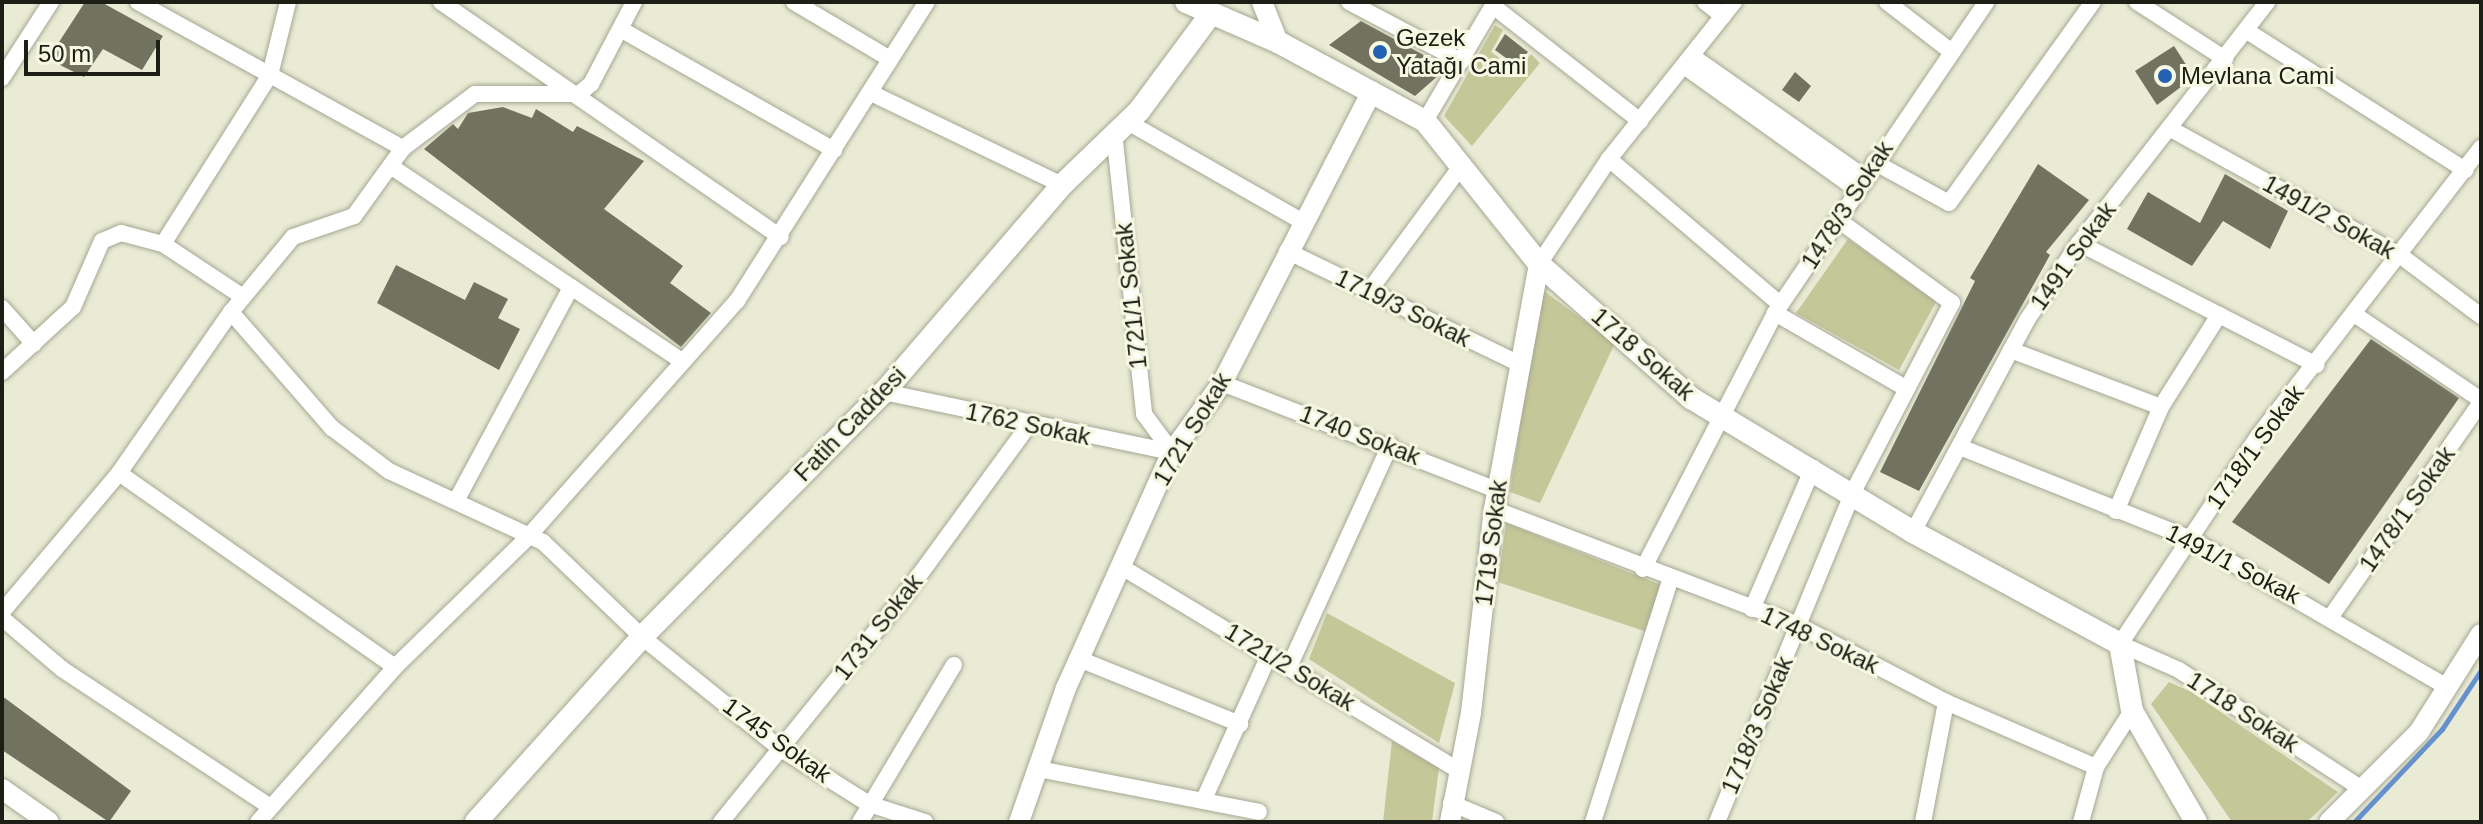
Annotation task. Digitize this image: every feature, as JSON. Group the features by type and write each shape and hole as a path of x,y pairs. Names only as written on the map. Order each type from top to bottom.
{"main road":[{"name":"1718 Sokak","path":"1186,2 1214,8 1425,121 1539,264 1691,398 1813,468 1913,532 2120,644"},
{"name":"Fatih Caddesi","path":"476,822 642,637 884,392 1062,185 1120,127 1214,8"},
{"path":"2120,644 2132,711 2196,822"}],"street":[{"path":"3,76 51,2"},
{"path":"138,2 403,148"},
{"path":"163,244 270,75 288,2"},
{"path":"441,2 579,94 781,237"},
{"path":"579,94 622,30 634,2"},
{"path":"794,2 890,59"},
{"path":"258,822 395,667 527,538 679,359 737,301 781,237 927,2"},
{"path":"1262,2 1278,42"},
{"path":"1349,2 1461,61"},
{"path":"1705,2 1723,16"},
{"path":"1539,264 1609,159 1734,2"},
{"name":"1478/3 Sokak","path":"1643,569 1778,309 1949,50 1986,2"},
{"path":"1874,162 1949,203 2093,2"},
{"path":"2137,2 2225,59"},
{"name":"1491 Sokak","path":"1913,532 2011,350 2079,243 2267,2"},
{"path":"1891,3 1949,50"},
{"path":"1425,121 1494,4 1640,121"},
{"path":"622,30 834,150"},
{"path":"2247,31 2465,170"},
{"path":"1688,61 1860,183"},
{"name":"1721 Sokak","path":"1019,822 1079,659 1172,452 1222,383 1287,251 1372,91"},
{"path":"871,93 1062,185"},
{"path":"2,612 119,473 231,312 293,237 354,216 403,148 475,94 579,94"},
{"path":"1120,127 1303,222"},
{"name":"1721/1 Sokak","path":"1120,127 1144,414 1172,452"},
{"name":"1491/2 Sokak","path":"2169,128 2401,256 2481,316"},
{"name":"1718/1 Sokak","path":"2120,644 2189,538 2481,148"},
{"path":"1609,159 1778,309 1907,389"},
{"path":"1369,291 1461,166"},
{"path":"392,167 679,359"},
{"name":"1718/3 Sokak","path":"1717,822 1852,494 1952,303 1837,219"},
{"path":"2,372 73,307 102,241 121,233 163,244 243,297"},
{"path":"2079,243 2316,365"},
{"name":"1719/3 Sokak","path":"1287,251 1520,364"},
{"name":"1719 Sokak","path":"1450,812 1495,499 1539,264"},
{"path":"456,501 571,287"},
{"path":"2,308 34,344"},
{"name":"1745 Sokak","path":"231,312 332,428 389,471 527,538 543,542 642,637 781,749 869,804 925,822"},
{"path":"2116,511 2161,407 2219,315"},
{"path":"2357,316 2481,401"},
{"path":"2011,350 2161,407"},
{"name":"1740 Sokak","path":"1222,383 1390,445 1495,499"},
{"name":"1762 Sokak","path":"884,392 1028,426 1172,452"},
{"name":"1478/1 Sokak","path":"2332,615 2481,401"},
{"name":"1731 Sokak","path":"721,822 907,592 1028,426"},
{"path":"1289,667 1390,445"},
{"name":"1491/1 Sokak","path":"1960,447 2189,538 2332,615 2449,688"},
{"path":"1752,609 1813,468"},
{"path":"119,473 395,667"},
{"name":"1748 Sokak","path":"1495,499 1670,581 1798,625 1946,702 2096,767"},
{"name":"1721/2 Sokak","path":"1120,566 1458,770"},
{"path":"1593,822 1670,581"},
{"path":"2,618 62,669 269,806"},
{"path":"2329,822 2419,732 2481,634"},
{"name":"1718 Sokak","path":"2120,644 2179,670 2362,789"},
{"path":"1205,797 1269,655"},
{"path":"1079,659 1240,724"},
{"path":"860,822 954,665"},
{"path":"1923,822 1946,702"},
{"path":"2081,822 2096,767 2132,711"},
{"path":"1038,769 1205,797 1259,812"},
{"path":"5,797 49,822"},
{"path":"1450,812 1496,822"}],"green space":[{"path":"1495,25 1503,30 1491,52 1517,70 1531,54 1540,63 1472,146 1444,116"},
{"path":"1848,239 1936,302 1899,370 1796,313"},
{"path":"1541,289 1615,343 1540,503 1510,492"},
{"path":"1506,523 1661,585 1653,634 1498,582"},
{"path":"1327,613 1455,683 1439,743 1309,659"},
{"path":"2169,682 2191,692 2338,792 2307,822 2232,822 2151,704"},
{"path":"1392,741 1439,768 1432,822 1383,822"}],"building":[{"path":"85,2 101,2 163,36 142,70 103,49 84,77 48,59"},
{"name":"Gezek Yatağı Cami","path":"1361,21 1431,59 1440,74 1415,96 1329,45"},
{"path":"1505,34 1528,52 1517,66 1495,50"},
{"name":"Mevlana Cami","path":"2174,46 2194,77 2157,105 2135,71"},
{"path":"1795,72 1811,86 1799,102 1782,90"},
{"path":"503,107 532,118 536,109 573,132 577,126 644,161 604,209 683,266 670,283 711,313 681,347 424,149 453,124 458,129 468,113"},
{"path":"2038,164 2089,200 2046,252 2050,255 1919,491 1880,472 1975,281 1970,278"},
{"path":"2225,174 2288,211 2270,249 2223,221 2192,266 2127,229 2148,192 2200,223"},
{"path":"396,265 465,300 474,282 508,299 498,318 520,329 499,370 377,303"},
{"path":"2371,339 2459,398 2329,584 2232,522"},
{"path":"2,696 131,791 109,822 2,750"}],"waterway":[{"path":"2354,822 2442,729 2481,670"}],"place":[{"name":"Gezek Yatağı Cami","path":"1380,52"},
{"name":"Mevlana Cami","path":"2165,76"}]}
